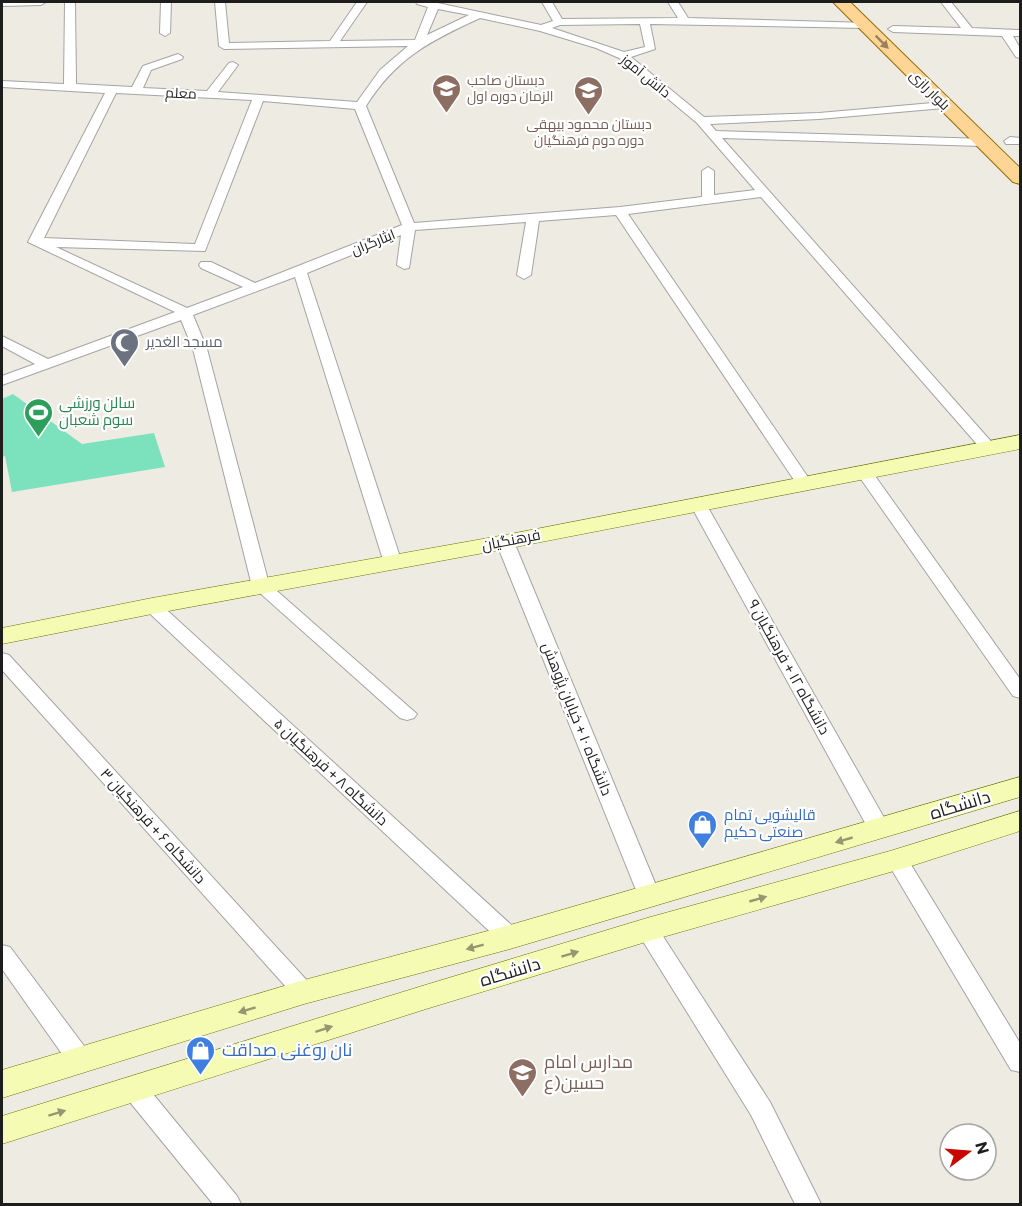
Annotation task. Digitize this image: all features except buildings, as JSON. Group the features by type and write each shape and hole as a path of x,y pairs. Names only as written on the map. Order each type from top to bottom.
{"main road":[{"name":"بلوار رازی","path":"841,2 1020,178"},
{"path":"862,2 910,45"},
{"path":"903,63 927,61"},
{"path":"993,125 1017,145"},
{"name":"فرهنگیان","path":"2,636 152,606 505,542 988,447 1019,445"},
{"name":"دانشگاه","path":"2,1084 304,992 510,937 1020,787"},
{"name":"دانشگاه","path":"2,1130 646,930 897,860 1020,821"},
{"path":"376,973 393,1007"}],"street":[{"path":"2,3 40,2"},
{"path":"70,2 70,87"},
{"path":"165,33 166,2"},
{"path":"220,2 224,46 419,43"},
{"path":"333,44 362,2"},
{"name":"دانش آموز","path":"422,2 449,5 478,15 542,28 600,46 623,56 701,121 988,447"},
{"path":"547,2 559,22"},
{"path":"673,2 686,21"},
{"path":"946,2 969,32"},
{"path":"419,43 434,5"},
{"path":"404,265 409,227 360,106 383,70 419,43 478,15"},
{"path":"623,56 650,49 651,45 644,21"},
{"path":"542,28 559,22 644,21 865,25"},
{"path":"893,29 1020,33"},
{"path":"1005,32 1020,55"},
{"path":"136,91 147,68 178,57"},
{"path":"210,95 233,65"},
{"name":"معلم","path":"2,84 259,97 360,106"},
{"path":"35,242 112,90"},
{"path":"35,242 200,248 259,97"},
{"path":"701,121 819,116 944,105"},
{"path":"713,134 981,142"},
{"path":"708,171 708,201"},
{"name":"ایثارگران","path":"2,381 45,363 300,271 409,227 620,211 765,193"},
{"path":"620,211 804,483"},
{"path":"524,275 533,217"},
{"path":"35,242 185,312 200,350 261,586 407,714"},
{"path":"206,265 255,288"},
{"path":"300,271 393,562"},
{"path":"2,340 45,363"},
{"path":"864,472 1020,692"},
{"name":"دانشگاه ۱۲ + فرهنگیان ۹","path":"698,504 880,830"},
{"name":"دانشگاه ۱۰ + خیابان پژوهش","path":"505,542 649,895"},
{"name":"دانشگاه ۸ + فرهنگیان ۵","path":"152,606 510,937"},
{"name":"دانشگاه ۶ + فرهنگیان ۳","path":"2,659 304,992"},
{"path":"897,860 1020,1063"},
{"path":"646,930 761,1109 808,1204"},
{"path":"2,953 81,1061"},
{"path":"134,1089 228,1204"}],"green space":[{"name":"سالن ورزشی سوم شعبان","path":"13,394 82,444 154,433 165,467 12,492 5,456 2,457 2,399"}],"place":[{"name":"دبستان صاحب الزمان دوره اول","path":"446,114"},
{"name":"دبستان محمود بیهقی دوره دوم فرهنگیان","path":"589,116"},
{"name":"مسجد الغدیر","path":"125,368"},
{"name":"سالن ورزشی سوم شعبان","path":"38,438"},
{"name":"قالیشویی تمام صنعتی حکیم","path":"703,850"},
{"name":"نان روغنی صداقت","path":"201,1076"},
{"name":"مدارس امام حسین(ع","path":"523,1098"}]}
